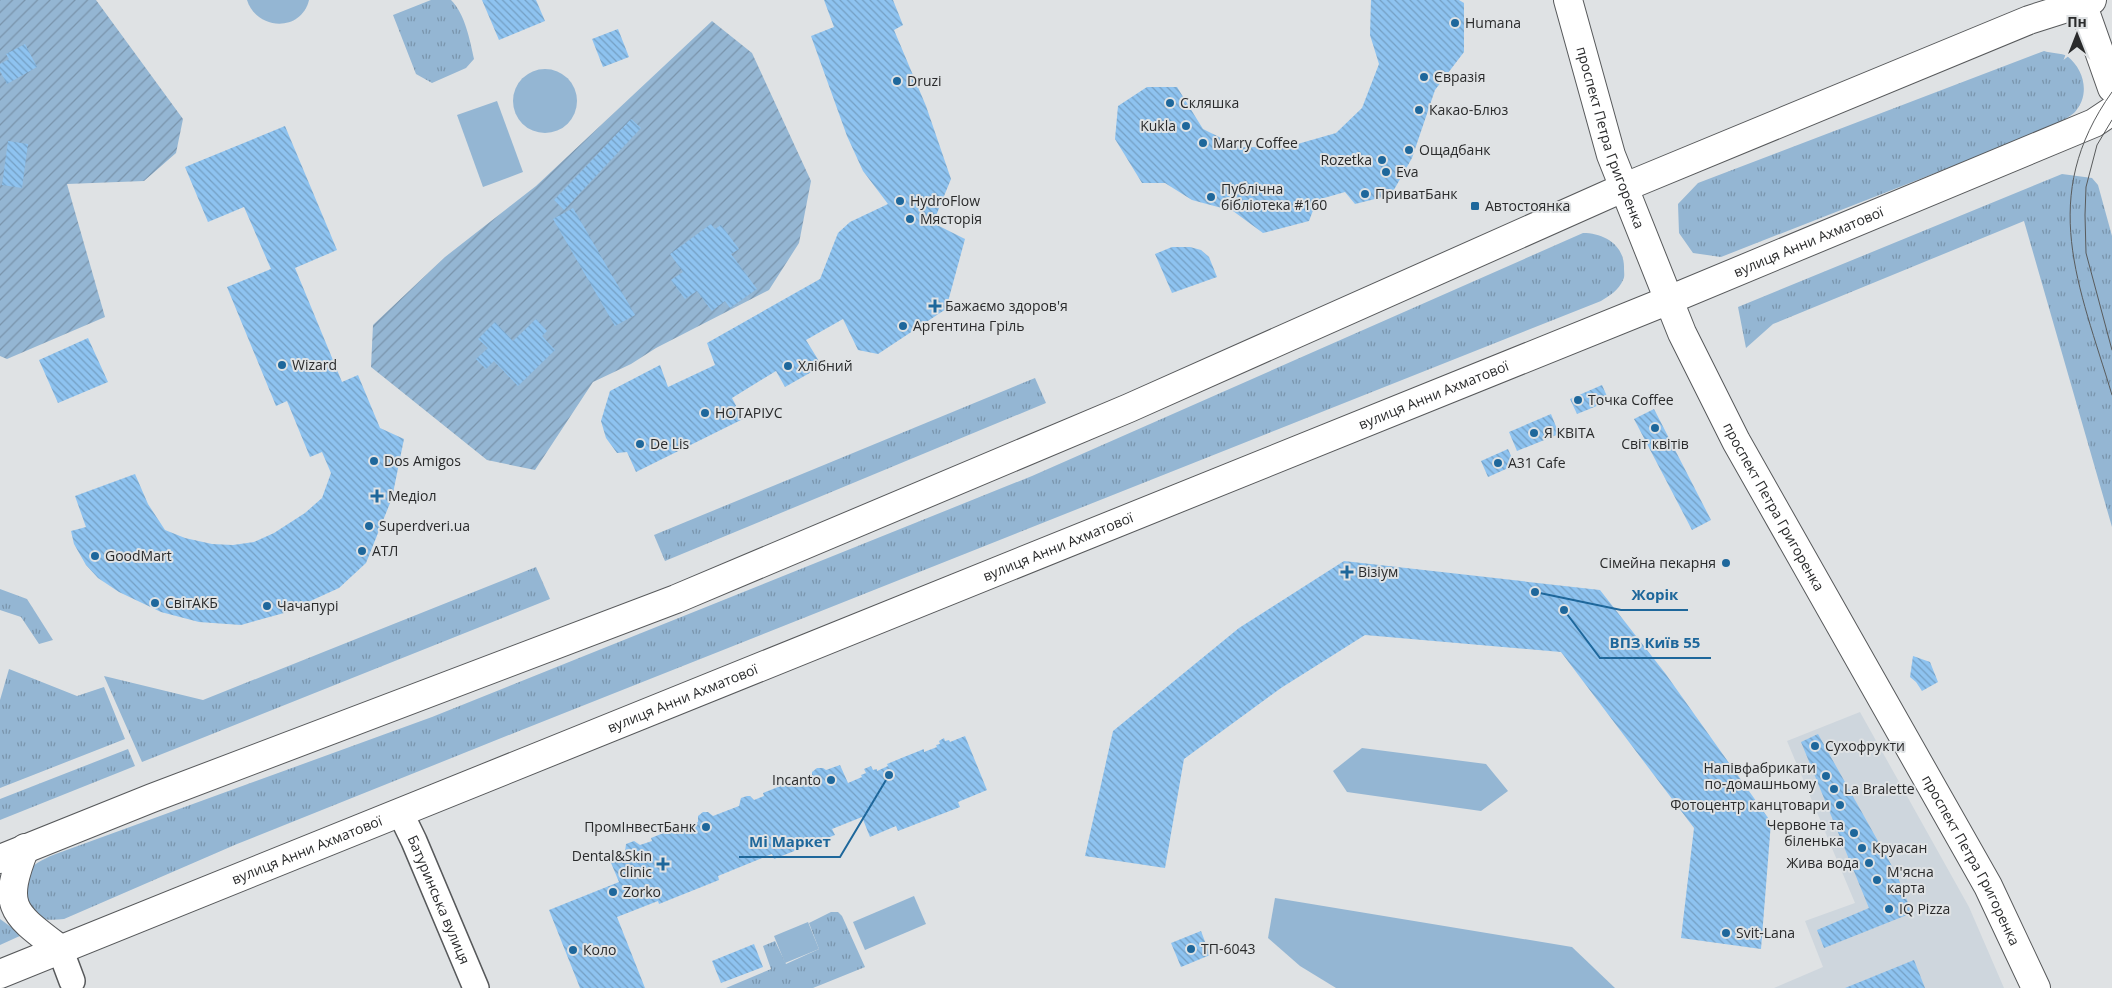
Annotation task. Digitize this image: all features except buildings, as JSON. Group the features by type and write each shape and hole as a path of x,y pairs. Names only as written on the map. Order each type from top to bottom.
{"main road":[{"name":"проспект Петра Григоренка","path":"1568,0 1611,155 1682,333 1736,441 1988,886 2036,988"},
{"path":"0,859 693,592 1129,408 1625,187 2029,20 2085,1 2112,88"},
{"name":"вулиця Анни Ахматової","path":"0,974 1669,300 2094,123 2112,111"},
{"path":"25,848 12,888 14,904 20,917 60,949"}],"street":[{"name":"Батуринська вулиця","path":"400,812 414,840 476,988"},
{"path":"60,949 72,981"}],"shaded area":[{"path":"1860,712 1969,907 2004,988 1774,988 1823,967 1805,921 1855,903 1787,741"}],"green space":[{"path":"0,0 96,0 183,119 176,153 144,181 67,184 105,317 7,359 0,356"},
{"path":"247,0 309,0 304,11 297,18 278,24 268,22 259,17 252,10"},
{"path":"431,0 451,0 456,6 466,28 474,59 466,68 432,83 416,74 393,15"},
{"path":"712,21 752,53 811,181 799,243 769,290 656,348 631,364 593,382 535,470 487,460 371,367 373,325 445,257 536,186"},
{"path":"2044,51 2067,56 2078,68 2083,83 2084,91 2080,105 2073,114 2055,126 1721,257 1693,253 1679,233 1678,204 1698,183"},
{"path":"545,69 563,75 571,83 577,101 571,119 563,127 545,133 527,127 519,119 513,101 519,83 527,75"},
{"path":"497,101 523,172 483,187 457,115"},
{"path":"2062,174 2092,178 2098,185 2112,236 2112,527 2024,221 1773,324 1746,348 1738,307"},
{"path":"1583,233 1605,238 1612,242 1621,253 1624,279 1614,292 1601,301 237,844 64,919 42,919 31,913 28,907 25,891 26,875 34,865 53,855 432,717 1032,476"},
{"path":"1035,378 1046,403 665,561 654,535"},
{"path":"536,567 550,599 142,762 104,676 203,700"},
{"path":"0,589 27,599 53,640 39,644 21,617 0,610"},
{"path":"9,669 77,696 104,687 125,739 0,788 0,700"},
{"path":"1362,748 1486,764 1508,791 1481,811 1347,792 1333,771"},
{"path":"128,749 135,766 0,820 0,799"},
{"path":"914,896 926,924 865,950 853,922"},
{"path":"1275,898 1572,947 1615,988 1336,988 1300,966 1268,938"},
{"path":"831,912 838,912 842,916 865,967 813,988 726,988 771,969 763,946 775,941 786,964 819,949 809,923"},
{"path":"0,919 22,935 0,945"},
{"path":"808,922 819,949 785,963 774,936"}],"tram line":[{"path":"2112,92 2089,131 2076,168 2070,205 2072,242 2078,278 2112,395"},
{"path":"2112,120 2097,145 2086,187 2085,215 2086,253 2112,350"}],"place":[{"name":"Humana","path":"1455,23"},
{"name":"Євразія","path":"1424,77"},
{"name":"Druzi","path":"897,81"},
{"name":"Скляшка","path":"1170,103"},
{"name":"Какао-Блюз","path":"1419,110"},
{"name":"Kukla","path":"1186,126"},
{"name":"Marry Coffee","path":"1203,143"},
{"name":"Ощадбанк","path":"1409,150"},
{"name":"Rozetka","path":"1382,160"},
{"name":"Eva","path":"1386,172"},
{"name":"ПриватБанк","path":"1365,194"},
{"name":"Публічна бібліотека #160","path":"1211,197"},
{"name":"HydroFlow","path":"900,201"},
{"name":"Автостоянка","path":"1475,206"},
{"name":"Мясторія","path":"910,219"},
{"name":"Бажаємо здоров'я","path":"935,306"},
{"name":"Аргентина Гріль","path":"903,326"},
{"name":"Wizard","path":"282,365"},
{"name":"Хлібний","path":"788,366"},
{"name":"Точка Coffee","path":"1578,400"},
{"name":"НОТАРІУС","path":"705,413"},
{"name":"Світ квітів","path":"1655,428"},
{"name":"Я КВІТА","path":"1534,433"},
{"name":"De Lis","path":"640,444"},
{"name":"Dos Amigos","path":"374,461"},
{"name":"A31 Cafe","path":"1498,463"},
{"name":"Медіол","path":"377,496"},
{"name":"Superdveri.ua","path":"369,526"},
{"name":"АТЛ","path":"362,551"},
{"name":"GoodMart","path":"95,556"},
{"name":"Сімейна пекарня","path":"1726,563"},
{"name":"Візіум","path":"1347,572"},
{"name":"Жорік","path":"1535,592"},
{"name":"СвітАКБ","path":"155,603"},
{"name":"Чачапурі","path":"267,606"},
{"name":"ВПЗ Київ 55","path":"1564,610"},
{"name":"Сухофрукти","path":"1815,746"},
{"name":"Мі Маркет","path":"889,775"},
{"name":"Напівфабрикати по-домашньому","path":"1826,776"},
{"name":"Incanto","path":"831,780"},
{"name":"La Bralette","path":"1834,789"},
{"name":"Фотоцентр канцтовари","path":"1840,805"},
{"name":"ПромІнвестБанк","path":"706,827"},
{"name":"Червоне та біленька","path":"1854,833"},
{"name":"Круасан","path":"1862,848"},
{"name":"Жива вода","path":"1869,863"},
{"name":"Dental&Skin clinic","path":"663,864"},
{"name":"М'ясна карта","path":"1877,880"},
{"name":"Zorko","path":"613,892"},
{"name":"IQ Pizza","path":"1889,909"},
{"name":"Svit-Lana","path":"1726,933"},
{"name":"ТП-6043","path":"1191,949"},
{"name":"Коло","path":"573,950"}]}
